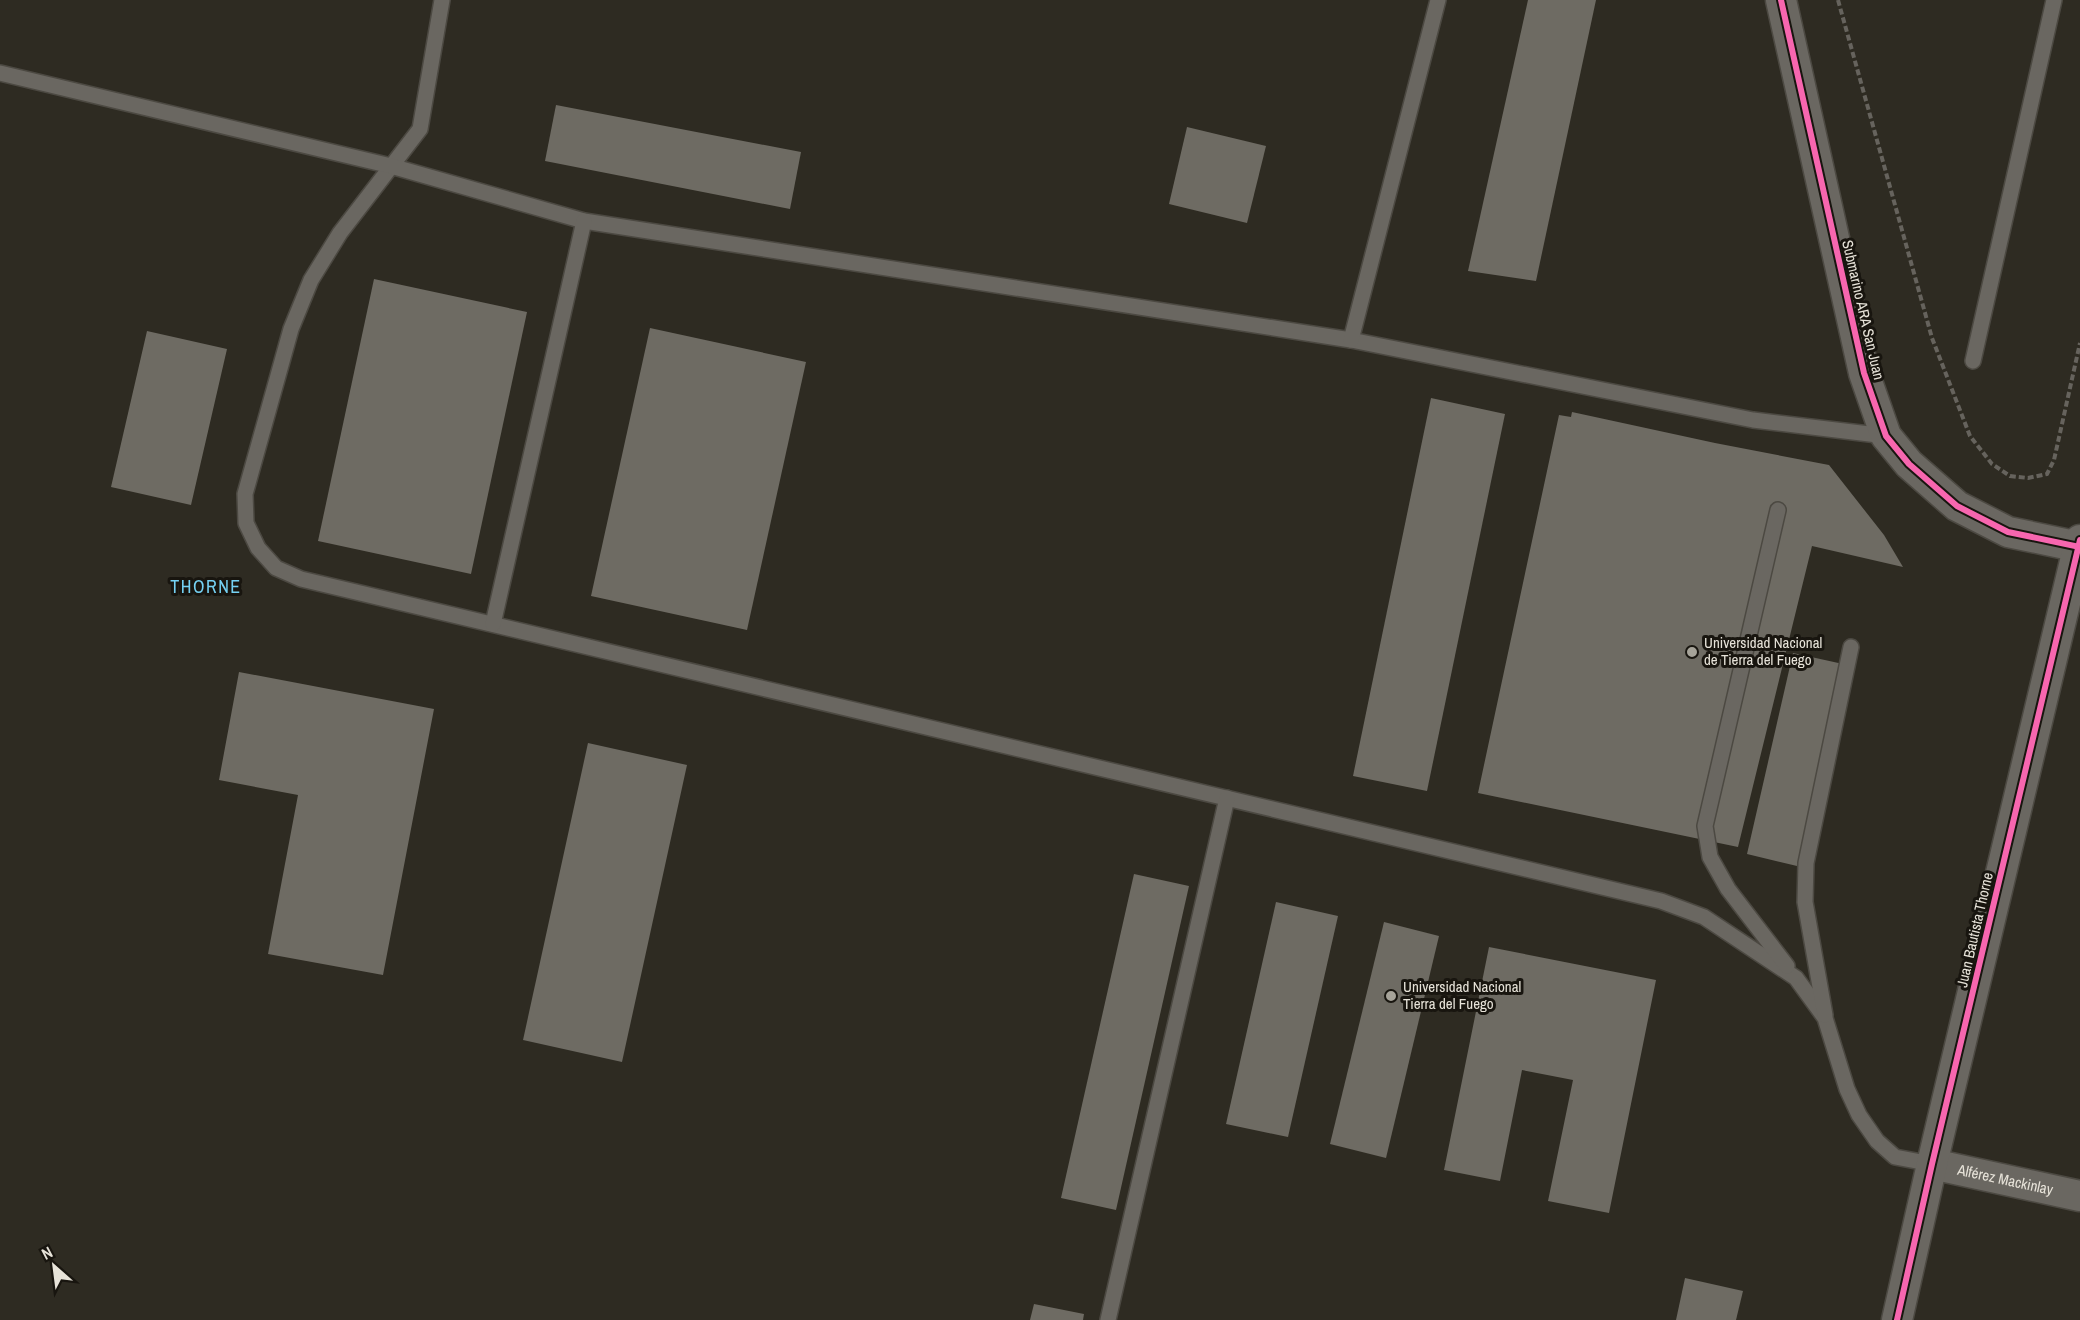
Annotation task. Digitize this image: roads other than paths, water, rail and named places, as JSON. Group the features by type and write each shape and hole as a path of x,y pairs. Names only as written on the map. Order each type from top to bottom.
{"street":[{"name":"Submarino ARA San Juan","path":"1781,0 1864,373 1886,436 1909,464 1957,506 2008,532 2080,544"},
{"name":"Juan Bautista Thorne","path":"1897,1320 2080,544"},
{"name":"Alférez Mackinlay","path":"1932,1164 2080,1196"}],"lane":[{"path":"442,0 420,129 340,233 311,280 295,319 245,494 246,523 258,548 276,568 293,575 492,624 1661,901 1704,917 1796,978"},
{"path":"1351,340 1438,0"},
{"path":"1973,361 2054,0"},
{"path":"0,73 391,166 584,220 1351,340 1753,420 1886,436"},
{"path":"492,624 584,220"},
{"path":"1778,510 1705,826 1710,857 1728,889 1825,1018"},
{"path":"1851,647 1806,863 1805,902 1825,1018 1847,1089 1859,1115 1877,1141 1895,1157 1932,1164"},
{"path":"1108,1320 1227,798"}],"place":[{"name":"Universidad Nacional de Tierra del Fuego","path":"1692,652"},
{"name":"Universidad Nacional Tierra del Fuego","path":"1391,996"}],"district":[{"name":"THORNE","path":"206,587"}]}
